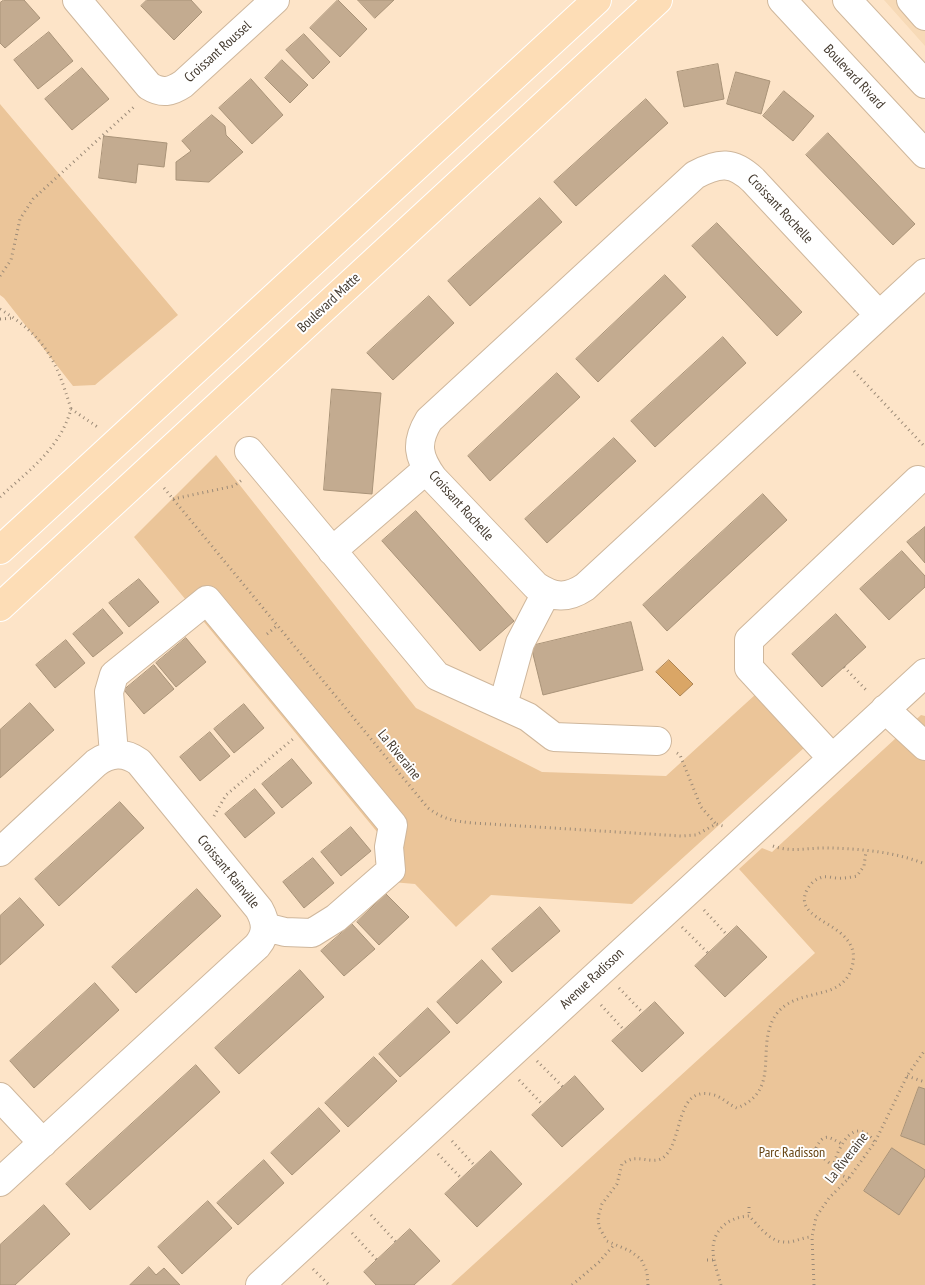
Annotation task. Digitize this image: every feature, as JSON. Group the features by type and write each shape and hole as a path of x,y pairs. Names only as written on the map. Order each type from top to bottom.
{"main road":[{"path":"0,550 597,0"},
{"name":"Boulevard Matte","path":"0,607 658,0"}],"street":[{"name":"Croissant Roussel","path":"77,0 149,86 162,92 168,92 184,84 275,0"},
{"name":"Boulevard Rivard","path":"782,0 925,154"},
{"path":"847,0 925,84"},
{"path":"911,0 925,16"},
{"name":"Croissant Rochelle","path":"546,593 526,577 426,469 418,444 422,431 429,420 695,175 717,166 732,166 743,171 754,180 879,315"},
{"path":"503,705 520,643 546,593 565,596 575,594 585,587 925,273"},
{"path":"255,458 437,676 528,717 554,737 657,741"},
{"path":"332,551 426,469"},
{"path":"832,758 749,668 749,640 918,480"},
{"path":"0,852 96,763 114,754 109,692 114,675 207,600 393,825 389,847 391,870 336,918 312,933 285,932 265,927 264,937 257,946 0,1182"},
{"name":"Avenue Radisson","path":"260,1285 832,758 878,702 925,673"},
{"path":"878,702 925,746"},
{"name":"Croissant Rainville","path":"114,754 127,755 139,762 259,909 265,918 265,927"},
{"path":"0,1097 43,1144"}],"path":[{"path":"0,276 11,260 20,219 30,204 137,104"},
{"path":"0,308 29,328 45,346 60,374 71,409 61,436 34,467 0,497"},
{"path":"0,319 15,318"},
{"path":"837,354 925,447"},
{"path":"71,409 101,430"},
{"path":"173,499 234,486 255,458"},
{"name":"La Riveraine","path":"161,484 428,808 434,812 450,820 681,836 696,835 716,824"},
{"path":"844,667 878,702"},
{"path":"212,817 226,795 293,739"},
{"path":"657,741 680,755 701,807 716,824 727,826"},
{"path":"767,843 787,850 829,848 866,851 908,857 925,864"},
{"path":"648,1285 647,1272 640,1259 630,1251 607,1241 599,1227 598,1217 602,1204 617,1184 622,1164 632,1159 654,1161 665,1159 671,1149 683,1109 690,1098 702,1093 719,1095 736,1108 746,1104 758,1092 766,1070 766,1048 772,1023 776,1015 799,998 828,991 840,985 851,968 853,952 843,932 812,914 806,906 804,895 811,883 823,877 858,878 864,866 866,851"},
{"path":"806,892 812,892"},
{"path":"828,991 829,996"},
{"path":"776,1015 781,1018"},
{"name":"La Riveraine","path":"814,1285 812,1237 816,1217 829,1198 849,1178 875,1142 907,1076 925,1050"},
{"path":"907,1076 925,1082"},
{"path":"733,1112 734,1107"},
{"path":"833,1166 838,1149 849,1134 859,1130 868,1133 875,1142"},
{"path":"842,1144 830,1137 824,1137 816,1148 840,1175 849,1178"},
{"path":"749,1207 749,1216"},
{"path":"721,1285 713,1251 715,1236 724,1223 738,1216 749,1216 772,1238 783,1243 803,1237 812,1237"},
{"path":"572,1285 599,1262 614,1245"},
{"path":"707,1260 715,1260"}],"shaded area":[{"path":"884,0 925,0 925,46"},
{"path":"669,660 693,684 680,696 656,672"}],"green space":[{"path":"0,104 178,315 95,385 73,386 0,295"},
{"path":"216,455 416,708 542,772 666,776 756,694 805,747 632,904 491,895 456,927 415,884 392,882 375,862 378,833 134,537"},
{"name":"Parc Radisson","path":"921,715 925,716 925,1285 451,1285 815,953 739,869 762,848 772,852"}],"building":[{"path":"4,0 24,0 40,18 5,48 0,43 0,3"},
{"path":"147,0 191,0 202,12 174,40 141,6"},
{"path":"338,0 367,29 340,57 310,28"},
{"path":"358,0 394,0 375,18"},
{"path":"49,32 73,61 38,89 14,60"},
{"path":"304,34 330,62 313,79 286,50"},
{"path":"282,60 308,85 290,103 265,78"},
{"path":"718,64 724,99 684,107 677,72"},
{"path":"82,68 109,99 72,130 45,99"},
{"path":"736,72 770,81 761,114 727,104"},
{"path":"251,79 283,115 252,144 219,108"},
{"path":"784,91 814,116 793,141 763,116"},
{"path":"646,99 668,123 576,206 554,182"},
{"path":"212,115 225,126 226,135 243,152 209,182 176,180 176,162 191,151 182,141"},
{"path":"828,133 915,224 893,245 806,155"},
{"path":"104,136 167,143 164,167 138,164 136,183 99,178"},
{"path":"540,198 562,222 470,306 448,281"},
{"path":"717,223 802,312 777,336 692,246"},
{"path":"665,275 686,297 598,382 576,359"},
{"path":"429,296 454,323 393,380 367,353"},
{"path":"723,337 746,363 655,447 631,421"},
{"path":"557,373 580,397 490,481 468,456"},
{"path":"332,389 381,393 372,494 324,490"},
{"path":"614,438 636,461 547,543 525,519"},
{"path":"763,494 787,520 667,631 643,605"},
{"path":"416,511 514,621 480,651 382,541"},
{"path":"925,527 925,563 907,542"},
{"path":"902,551 925,576 925,587 889,620 860,589"},
{"path":"139,579 159,602 129,627 109,603"},
{"path":"103,609 123,633 93,657 73,634"},
{"path":"836,614 866,647 822,687 792,654"},
{"path":"631,622 643,670 543,695 531,646"},
{"path":"186,638 206,662 176,687 156,663"},
{"path":"66,640 85,663 55,688 36,665"},
{"path":"154,665 174,689 144,714 124,690"},
{"path":"30,703 54,730 0,778 0,730"},
{"path":"244,704 264,728 234,753 214,729"},
{"path":"210,732 230,756 200,781 180,757"},
{"path":"292,759 312,783 282,808 262,784"},
{"path":"255,789 275,813 245,838 225,814"},
{"path":"120,802 144,828 59,906 35,879"},
{"path":"351,827 371,851 341,876 321,852"},
{"path":"313,858 334,883 304,908 283,882"},
{"path":"197,889 221,916 136,993 112,967"},
{"path":"386,894 409,917 379,945 357,922"},
{"path":"20,898 44,925 0,965 0,916"},
{"path":"540,907 560,931 512,972 492,949"},
{"path":"352,924 375,949 344,976 321,951"},
{"path":"737,926 767,957 725,997 695,966"},
{"path":"482,960 502,982 457,1024 437,1002"},
{"path":"300,970 324,997 239,1074 215,1048"},
{"path":"95,983 119,1010 34,1088 10,1061"},
{"path":"655,1002 684,1033 642,1072 612,1041"},
{"path":"428,1008 450,1032 400,1077 379,1054"},
{"path":"374,1057 397,1081 348,1127 325,1103"},
{"path":"196,1065 220,1092 90,1210 66,1184"},
{"path":"575,1076 604,1109 562,1147 532,1115"},
{"path":"919,1087 925,1089 925,1145 901,1136"},
{"path":"319,1108 340,1131 292,1175 271,1153"},
{"path":"892,1148 925,1170 925,1176 899,1215 864,1191"},
{"path":"491,1151 522,1184 477,1227 445,1194"},
{"path":"264,1160 284,1183 238,1225 217,1203"},
{"path":"208,1201 232,1228 182,1274 158,1247"},
{"path":"44,1205 70,1234 15,1285 0,1285 0,1245"},
{"path":"410,1229 440,1261 414,1285 376,1285 364,1272"},
{"path":"149,1267 156,1275 164,1268 180,1285 130,1285"}]}
